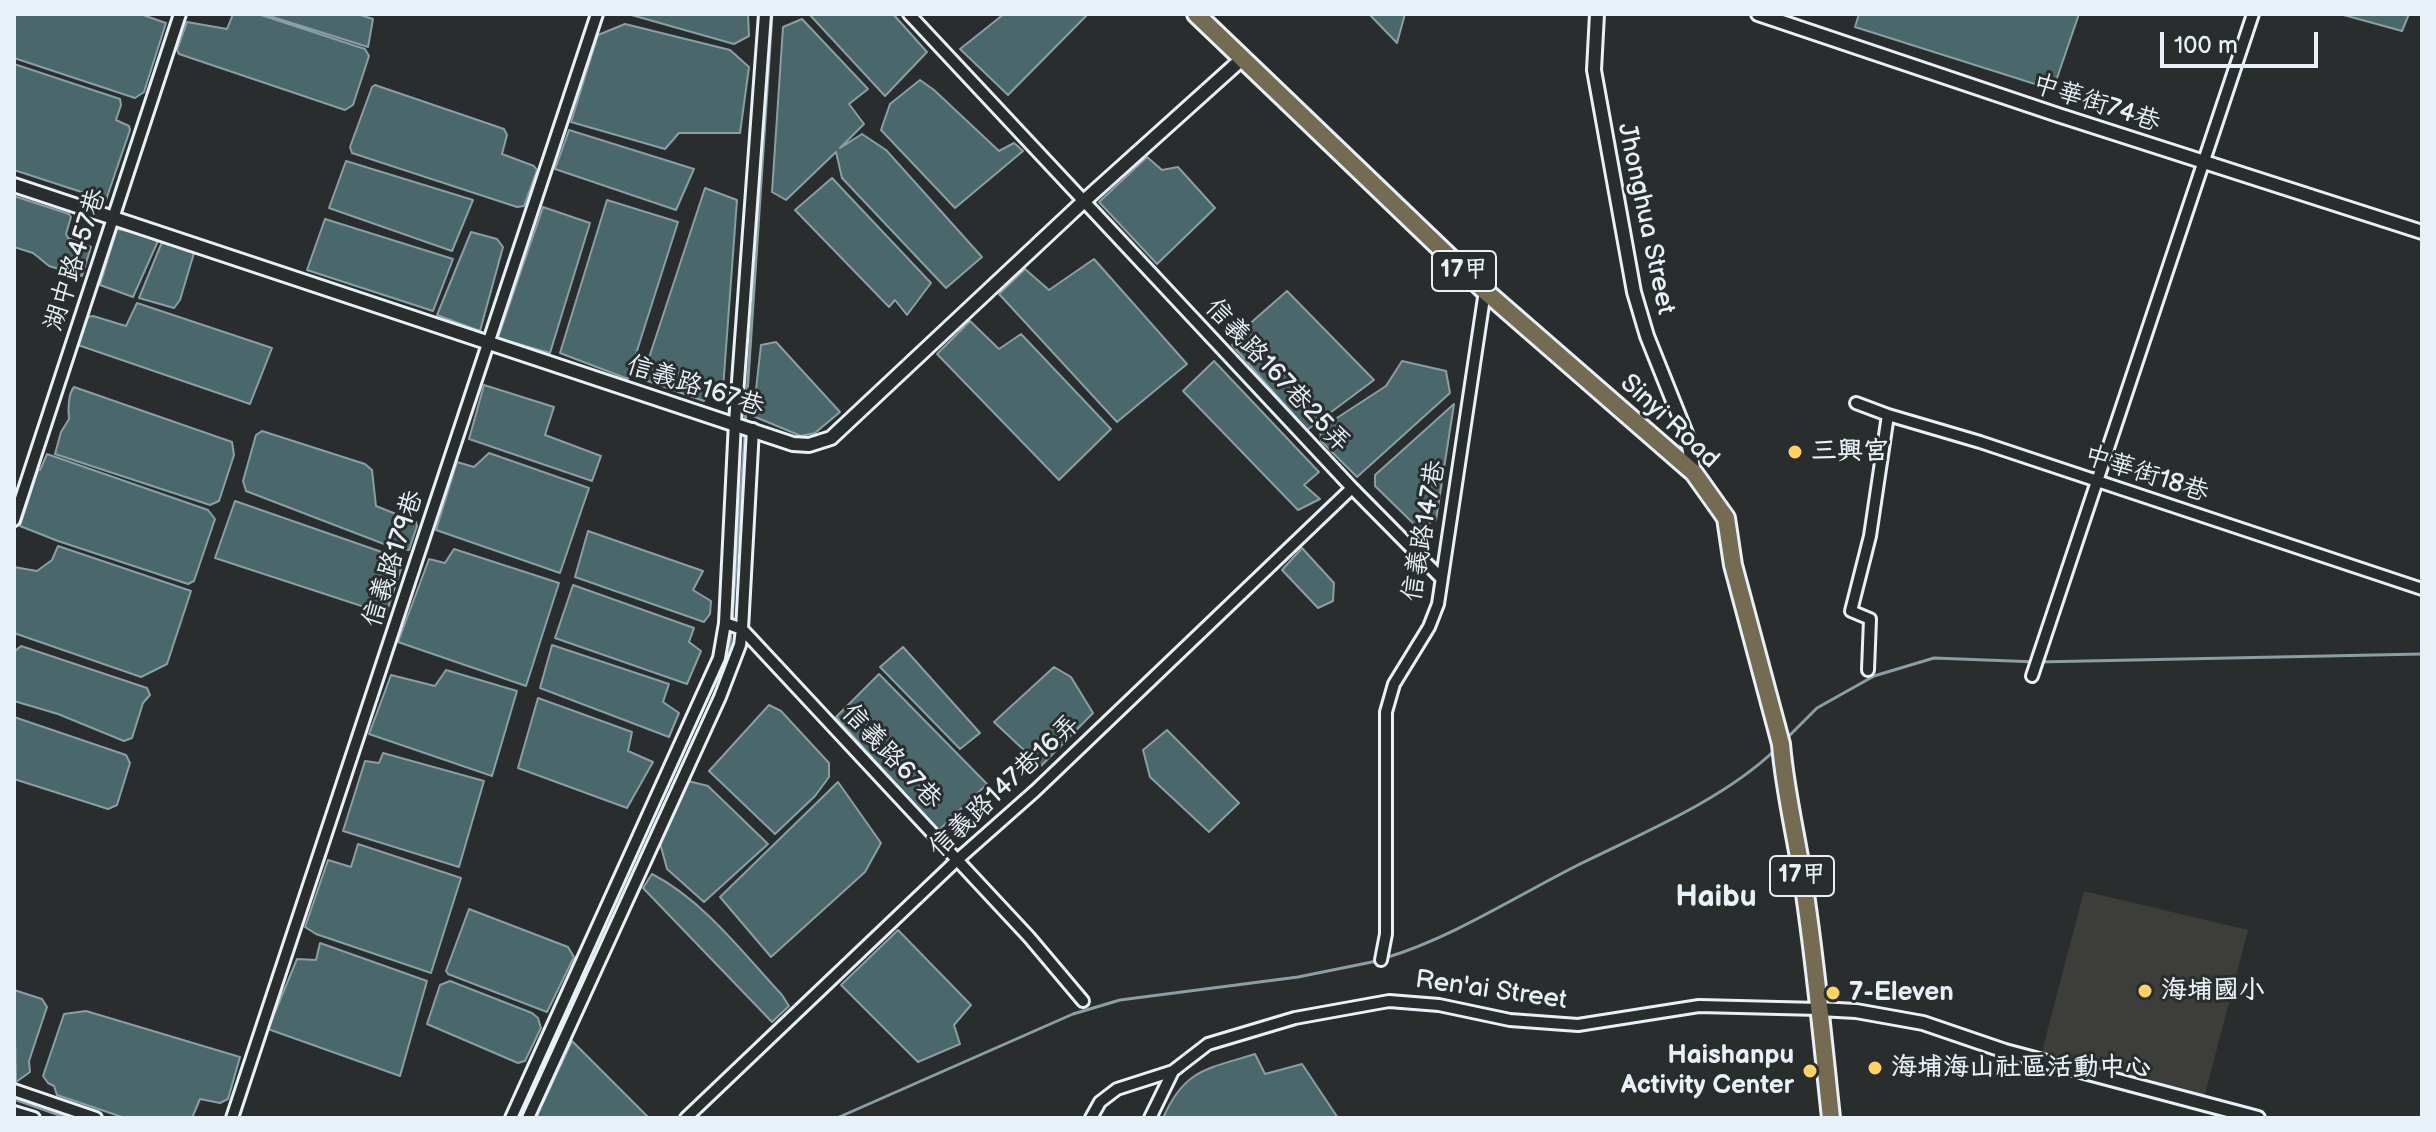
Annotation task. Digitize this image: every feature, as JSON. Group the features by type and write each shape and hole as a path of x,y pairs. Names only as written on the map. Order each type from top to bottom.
{"main road":[{"name":"Sinyi Road","path":"1196,14 1485,291 1694,473 1726,518 1733,565 1780,739 1781,769 1800,861 1819,1009"},
{"name":"Sinyi Road","path":"1208,14 1243,58"},
{"name":"17甲","path":"1819,1009 1831,1118"}],"street":[{"name":"湖中路457巷","path":"14,520 180,14"},
{"name":"信義路179巷","path":"232,1118 597,14"},
{"path":"511,1118 719,658 725,623 735,422 765,14"},
{"name":"信義路167巷25弄","path":"909,14 1352,488 1441,578"},
{"name":"Jhonghua Street","path":"1597,14 1594,70 1634,292 1647,336 1687,436 1694,473"},
{"name":"中華街74巷","path":"1758,14 2422,232"},
{"path":"2032,674 2253,14"},
{"name":"信義路167巷","path":"14,185 735,422 793,444 809,445 831,438 1084,201 1243,58"},
{"name":"信義路147巷","path":"1381,960 1386,934 1386,712 1394,684 1429,627 1438,604 1485,291"},
{"name":"中華街18巷","path":"1856,403 2422,589"},
{"path":"1868,670 1870,619 1851,611 1870,536 1888,415"},
{"path":"528,1118 720,697 740,645 752,428"},
{"name":"信義路147巷16弄","path":"686,1118 1352,488"},
{"name":"信義路67巷","path":"725,623 742,629 1029,937 1083,1001"},
{"name":"Ren'ai Street","path":"1091,1118 1100,1102 1117,1089 1173,1071 1208,1044 1295,1018 1389,1001 1439,1005 1510,1020 1578,1025 1699,1006 1819,1009"},
{"path":"1819,1009 1856,1011 1923,1023 2005,1051 2258,1118"},
{"path":"1150,1118 1173,1071"},
{"path":"14,1090 96,1118"},
{"path":"14,1112 34,1118"}],"shaded area":[{"name":"海埔國小","path":"2084,891 2248,930 2204,1098 2042,1051"}],"water":[{"path":"14,14 140,14 166,23 144,92 135,98 14,58"},
{"path":"233,14 258,14 365,49 369,56 353,105 345,110 179,54 177,50 187,22 227,29"},
{"path":"263,14 357,14 373,19 368,47"},
{"path":"628,14 748,14 749,36 734,44"},
{"path":"809,14 893,14 927,52 885,96"},
{"path":"1004,14 1088,14 1008,95 960,49"},
{"path":"1369,14 1405,14 1397,43"},
{"path":"1859,14 2079,14 2056,81 2035,84 1855,27"},
{"path":"2340,14 2409,14 2402,31"},
{"path":"802,19 868,89 849,104 864,124 840,148 862,134 886,150 982,257 946,288 842,178 836,152 786,200 772,192 783,27"},
{"path":"625,24 730,50 749,67 740,133 679,133 665,149 571,122 598,35"},
{"path":"14,64 120,99 116,120 129,126 130,130 106,200 14,170"},
{"path":"920,80 999,151 1014,143 1023,151 955,208 881,130 890,104"},
{"path":"375,85 504,129 507,135 502,154 537,170 524,206 517,207 352,153 350,147"},
{"path":"569,130 694,169 676,210 555,169"},
{"path":"1147,157 1162,170 1178,167 1215,208 1157,264 1099,202"},
{"path":"346,161 473,200 452,251 329,208"},
{"path":"832,178 931,283 907,315 895,300 889,307 795,210"},
{"path":"705,188 737,200 723,389 710,384 704,401 642,379"},
{"path":"14,196 69,214 68,238 91,247 82,276 49,266 33,253 14,247"},
{"path":"607,200 678,222 628,379 560,353"},
{"path":"543,207 590,223 550,353 498,338"},
{"path":"325,219 453,259 433,311 307,270"},
{"path":"117,229 158,241 133,297 100,285"},
{"path":"471,232 497,239 503,247 480,331 437,315"},
{"path":"162,242 194,253 180,300 174,308 139,298"},
{"path":"1094,259 1187,364 1117,422 999,294 1025,269 1049,290"},
{"path":"1287,291 1374,380 1307,430 1232,345 1246,327"},
{"path":"137,303 272,348 250,404 78,345 87,317 126,326"},
{"path":"970,321 999,349 1021,334 1111,429 1059,480 937,354"},
{"path":"776,342 840,412 815,433 801,436 753,416 761,345"},
{"path":"1214,361 1319,472 1304,485 1320,499 1298,510 1183,391"},
{"path":"1402,361 1446,371 1450,393 1357,477 1321,441 1320,429 1386,386"},
{"path":"484,385 554,407 545,435 601,456 592,481 469,439"},
{"path":"74,387 232,442 234,455 219,501 210,505 55,454 61,432 69,419"},
{"path":"1454,404 1436,520 1418,528 1375,486 1375,475"},
{"path":"262,431 365,464 372,470 376,506 416,522 409,550 397,549 246,491 243,481 256,435"},
{"path":"489,453 589,488 560,573 436,530 457,462 474,467"},
{"path":"47,454 208,510 215,519 194,581 188,584 20,526 38,470"},
{"path":"235,501 402,559 386,614 215,558"},
{"path":"588,531 703,571 693,590 711,601 710,614 704,622 575,577"},
{"path":"58,546 191,591 167,664 141,677 14,633 14,567 37,571 52,560"},
{"path":"1302,548 1334,583 1333,601 1318,608 1282,570"},
{"path":"454,549 559,583 526,686 398,642 429,559 445,563"},
{"path":"573,585 694,628 689,642 701,651 687,684 555,638"},
{"path":"552,645 669,684 663,702 679,713 669,737 540,688"},
{"path":"21,646 147,688 150,695 143,703 132,738 124,741 58,714 14,701 14,652"},
{"path":"903,647 980,733 960,749 880,667"},
{"path":"1054,667 1071,677 1093,713 1041,766 994,722"},
{"path":"446,670 517,691 492,776 369,734 391,675 435,686"},
{"path":"879,674 987,784 938,831 836,717"},
{"path":"538,698 632,732 628,751 653,762 627,808 518,768"},
{"path":"769,705 781,711 829,763 829,777 815,796 775,834 709,771"},
{"path":"14,717 126,755 130,763 117,805 108,809 14,779"},
{"path":"1167,730 1239,803 1209,832 1150,777 1143,750"},
{"path":"383,753 484,781 459,867 343,831 365,761 379,763"},
{"path":"688,781 708,786 768,844 704,902 667,869 660,843"},
{"path":"838,782 881,843 865,872 771,957 720,897"},
{"path":"358,844 461,878 431,973 316,934 305,927 328,860 351,867"},
{"path":"652,874 671,885 705,913 782,995 789,1006 772,1022 643,888"},
{"path":"469,909 568,947 574,957 547,1012 448,974 446,971"},
{"path":"898,930 971,1005 954,1025 960,1044 918,1062 841,985"},
{"path":"320,943 427,981 400,1076 268,1029 297,959 316,960"},
{"path":"450,981 538,1018 541,1028 525,1061 518,1063 427,1024 440,985"},
{"path":"14,990 42,999 47,1007 29,1061 30,1072 16,1082"},
{"path":"86,1011 240,1057 228,1099 220,1103 200,1099 192,1118 125,1118 57,1095 54,1086 43,1076 64,1014"},
{"path":"572,1041 649,1118 536,1118"},
{"path":"1255,1054 1265,1074 1302,1064 1338,1118 1163,1118 1171,1102 1189,1080 1211,1068"}],"waterway":[{"path":"745,425 772,14"},
{"path":"732,621 745,433"},
{"path":"581,976 730,650 731,628"},
{"path":"1786,739 1817,708 1874,676 1934,658 2037,662 2422,654"},
{"path":"1385,958 1436,939 1683,813 1732,784 1775,750"},
{"path":"837,1118 1073,1014 1120,1000 1298,977 1377,961"},
{"path":"14,1099 68,1118"}],"place":[{"name":"三興宮","path":"1795,452"},
{"name":"海埔國小","path":"2145,991"},
{"name":"7-Eleven","path":"1833,993"},
{"name":"海埔海山社區活動中心","path":"1875,1068"},
{"name":"Haishanpu Activity Center","path":"1810,1071"}],"district":[{"name":"Haibu","path":"1716,898"}]}
